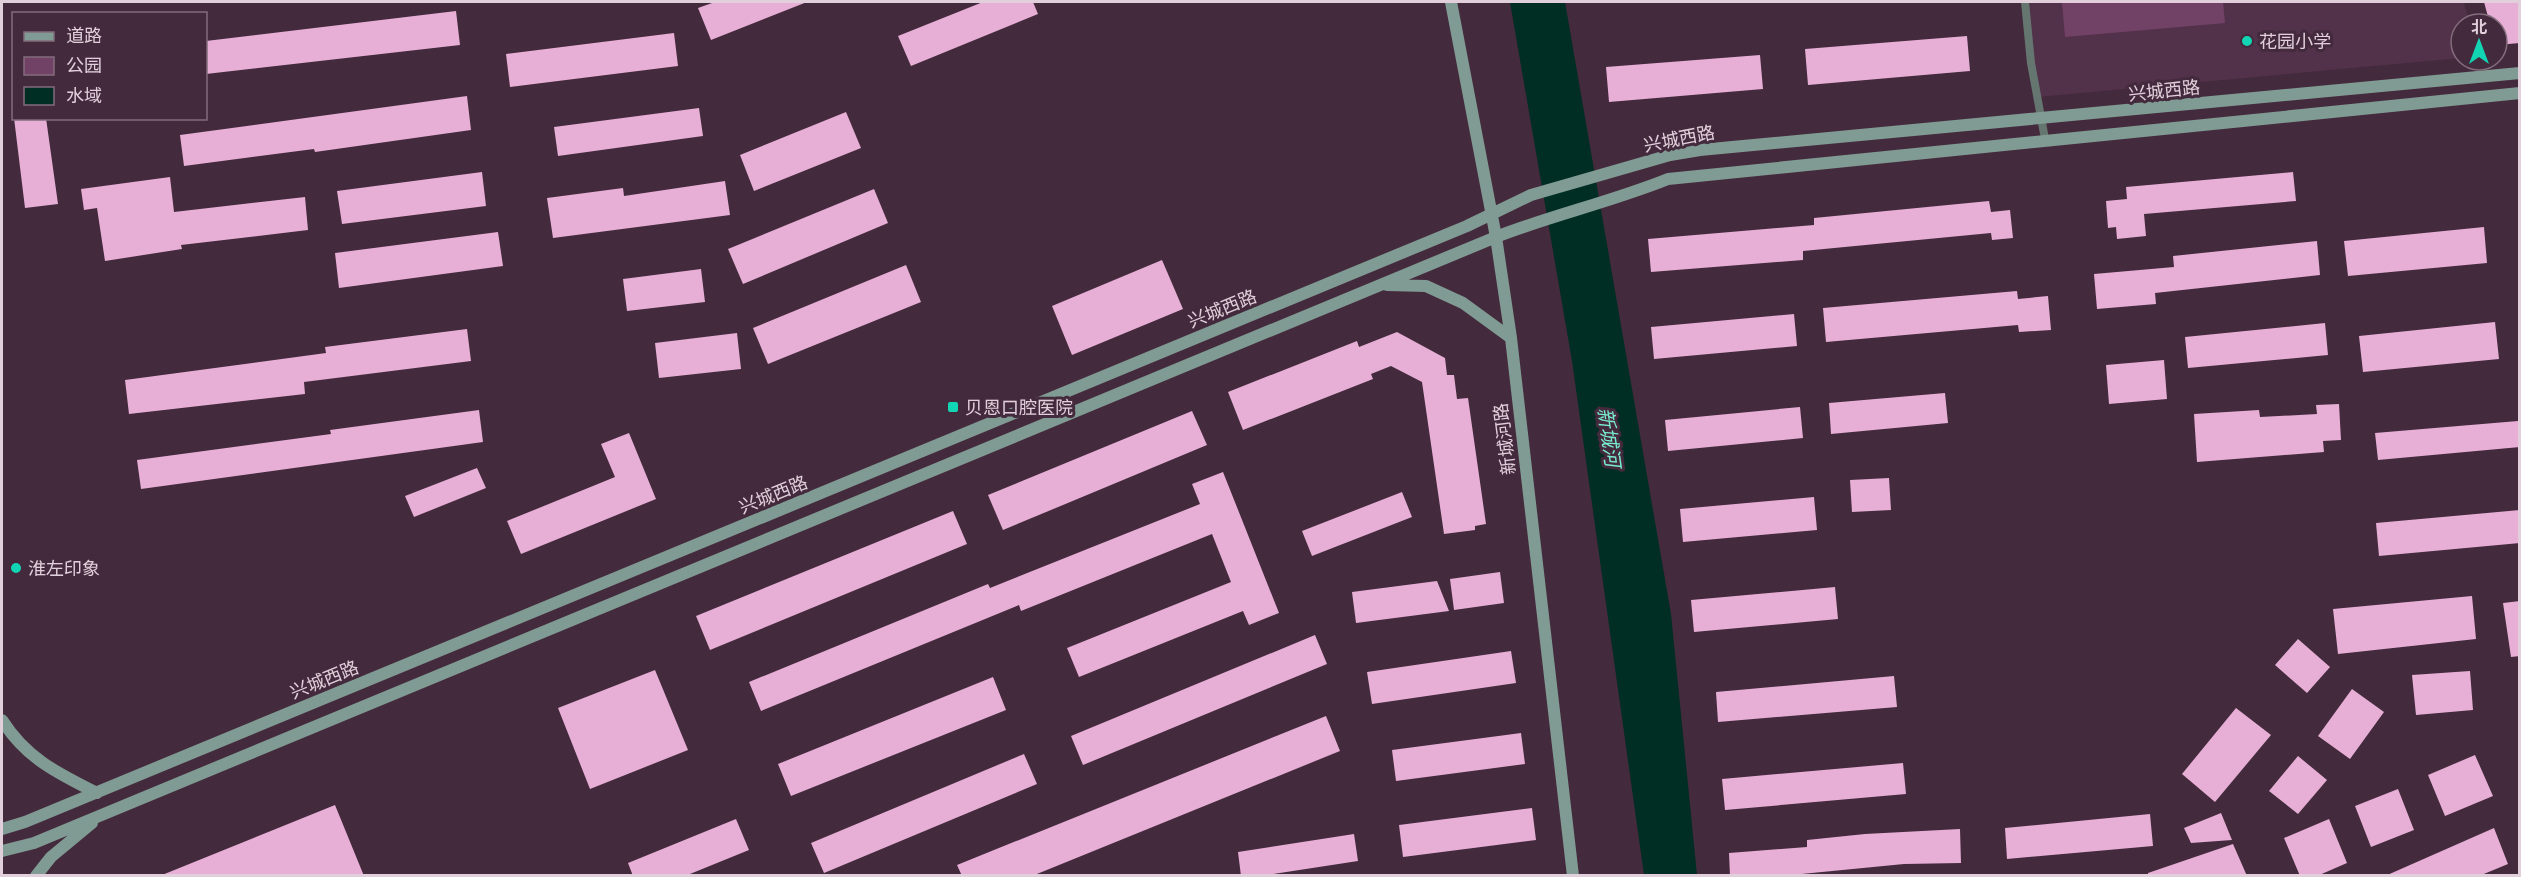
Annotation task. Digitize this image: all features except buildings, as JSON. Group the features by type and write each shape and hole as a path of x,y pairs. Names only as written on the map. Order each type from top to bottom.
{"street":[{"name":"新城河路","path":"1451,2 1492,214 1511,338 1573,876"},
{"name":"兴城西路","path":"2,829 26,822 97,793 1492,214 1531,195 1670,155 1700,150 2042,120 2520,73"},
{"name":"兴城西路","path":"2,851 34,843 1538,220 1611,201 1668,179 2045,139 2520,93"},
{"path":"1380,285 1426,286 1463,303 1511,338"},
{"path":"2,720 13,737 49,769 97,793"},
{"path":"36,876 51,857 101,815"}],"lane":[{"path":"2025,2 2031,63 2045,139"}],"shaded area":[{"name":"花园小学","path":"2028,2 2464,2 2466,12 2449,12 2449,59 2037,97"}],"green space":[{"path":"2062,2 2223,2 2225,23 2065,37"}],"water":[{"name":"新城河","path":"1510,2 1565,2 1671,614 1697,875 1644,875 1572,361"}],"place":[{"name":"花园小学","path":"2247,41"},
{"name":"贝恩口腔医院","path":"953,407"},
{"name":"淮左印象","path":"16,568"}]}
